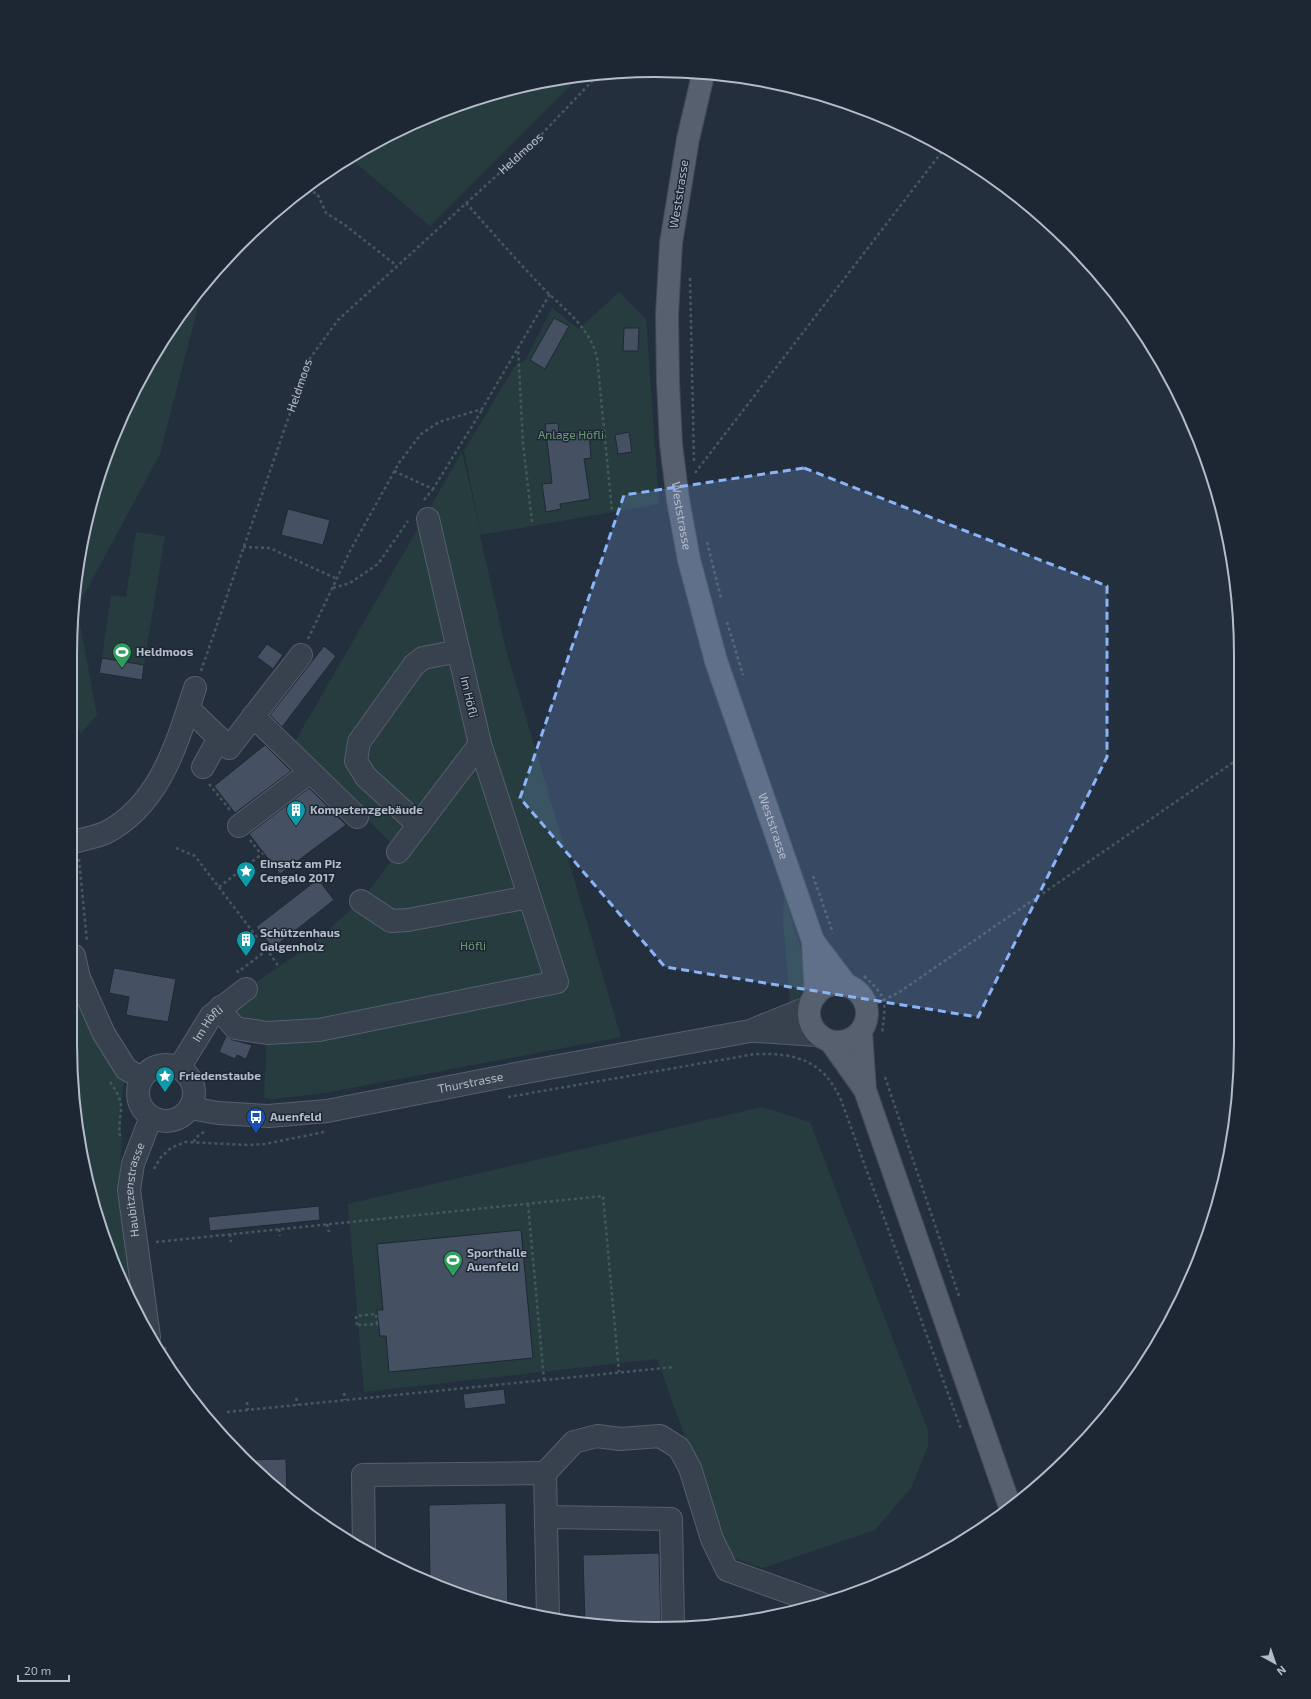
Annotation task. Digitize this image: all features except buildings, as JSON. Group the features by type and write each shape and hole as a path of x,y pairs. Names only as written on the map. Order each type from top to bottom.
{"main road":[{"name":"Weststrasse","path":"702,79 688,139 679,187 671,251 667,315 668,382 672,444 678,500 689,560 716,661 813,941 813,1001 809,1021 865,1090"},
{"name":"Weststrasse","path":"813,941 854,979 859,994 876,1004"},
{"path":"813,1001 825,987 854,979"},
{"path":"876,1004 867,1015 866,1023 871,1033 865,1090 1008,1502"},
{"path":"824,1039 848,1041 854,1037 871,1033"}],"street":[{"name":"Im Höfli","path":"221,1007 226,1017 235,1028 267,1033 319,1030 557,982 480,744 458,651 420,514"},
{"path":"419,825 366,776 356,761 359,742 414,665 423,658 458,651"},
{"path":"188,711 192,712 229,748 301,655"},
{"path":"77,841 104,833 126,820 143,802 157,783 170,761 195,688"},
{"path":"253,716 357,817"},
{"path":"203,767 219,738"},
{"path":"398,852 480,744"},
{"path":"239,826 310,772"},
{"path":"361,901 391,921 408,920 529,897"},
{"path":"80,951 79,978 104,1034 126,1069 142,1078"},
{"name":"Im Höfli","path":"179,1068 211,1016 246,989"},
{"name":"Thurstrasse","path":"190,1108 218,1113 268,1116 327,1111 526,1072 750,1031 813,1001"},
{"name":"Thurstrasse","path":"750,1031 824,1039"},
{"path":"163,1065 179,1068 190,1078 194,1086 194,1093 190,1108 184,1115 176,1119 159,1121 144,1111 140,1104 138,1095 142,1078 155,1067 163,1065"},
{"name":"Haubitzenstrasse","path":"146,1315 128,1190 135,1158 151,1117"},
{"path":"548,1612 545,1473 574,1442 597,1436 620,1439 660,1436 679,1448 690,1468 712,1539 727,1570 811,1600"},
{"path":"364,1543 363,1475 545,1473"},
{"path":"546,1517 671,1520 674,1622"}],"path":[{"name":"Heldmoos","path":"195,688 308,361 338,320 539,137 593,81"},
{"path":"690,274 694,474 941,153"},
{"path":"310,192 317,193 326,213 397,266"},
{"path":"466,203 550,294 582,325 594,343 598,357 612,511"},
{"path":"333,588 350,584 378,564 420,514 433,489 550,294"},
{"path":"518,348 523,444 532,522"},
{"path":"301,655 351,549 394,471 421,434 439,422 482,409"},
{"path":"394,471 433,489"},
{"path":"705,535 723,605"},
{"path":"243,547 270,548 337,579"},
{"path":"727,620 744,678"},
{"path":"876,1004 1234,762"},
{"path":"176,848 195,856 259,940"},
{"path":"219,887 264,852"},
{"path":"810,869 834,935"},
{"path":"77,886 80,951"},
{"path":"237,970 238,972 266,949 278,967"},
{"path":"854,979 879,990 876,1004"},
{"path":"871,1033 885,1013 876,1004"},
{"path":"501,1098 755,1054 796,1056 810,1063 830,1080 841,1100 962,1433"},
{"path":"883,1074 960,1298"},
{"path":"121,1105 119,1134 123,1140"},
{"path":"194,1142 197,1136 204,1132"},
{"path":"161,1157 171,1148 185,1142 248,1145 265,1144 326,1132"},
{"path":"135,1245 603,1196 619,1372"},
{"path":"528,1204 544,1380"},
{"path":"328,1224 329,1232"},
{"path":"279,1229 280,1236"},
{"path":"230,1234 231,1242"},
{"path":"376,1314 378,1323 357,1325 356,1316 376,1314"},
{"path":"227,1412 674,1367"},
{"path":"344,1393 345,1400"},
{"path":"296,1398 298,1405"},
{"path":"247,1402 248,1410"}],"highlighted area":[{"path":"804,468 1107,586 1107,757 978,1017 665,967 520,798 624,495"}],"green space":[{"path":"573,83 430,226 355,162 400,137 434,121 470,108 543,88"},
{"name":"Höfli","path":"619,292 646,319 659,504 480,535 506,650 621,1037 325,1093 273,1099 264,1098 267,1033 226,1017 246,989 312,944 361,901 399,851 293,745 462,452 481,533 464,451 515,366 525,361 552,308 579,329"},
{"path":"200,300 160,454 80,603 88,543 97,506 121,434 155,366 174,334"},
{"path":"136,532 165,536 144,665 102,658 111,595 126,597"},
{"path":"78,615 97,715 81,733 77,728"},
{"path":"784,895 799,942 805,969 804,988 802,993 790,1004 783,922"},
{"path":"77,963 126,1069 121,1105 119,1189 127,1238 131,1287 121,1265 108,1229 88,1156 78,1081"},
{"path":"762,1107 810,1122 928,1431 928,1446 911,1488 875,1530 763,1568 728,1556 657,1359 364,1392 348,1204"}],"place":[{"name":"Heldmoos","path":"122,669"},
{"name":"Kompetenzgebäude","path":"296,827"},
{"name":"Einsatz am Piz Cengalo 2017","path":"246,888"},
{"name":"Schützenhaus Galgenholz","path":"246,957"},
{"name":"Friedenstaube","path":"165,1093"},
{"name":"Auenfeld","path":"256,1134"},
{"name":"Sporthalle Auenfeld","path":"453,1277"}],"park label":[{"name":"Anlage Höfli","path":"571,435"}]}
